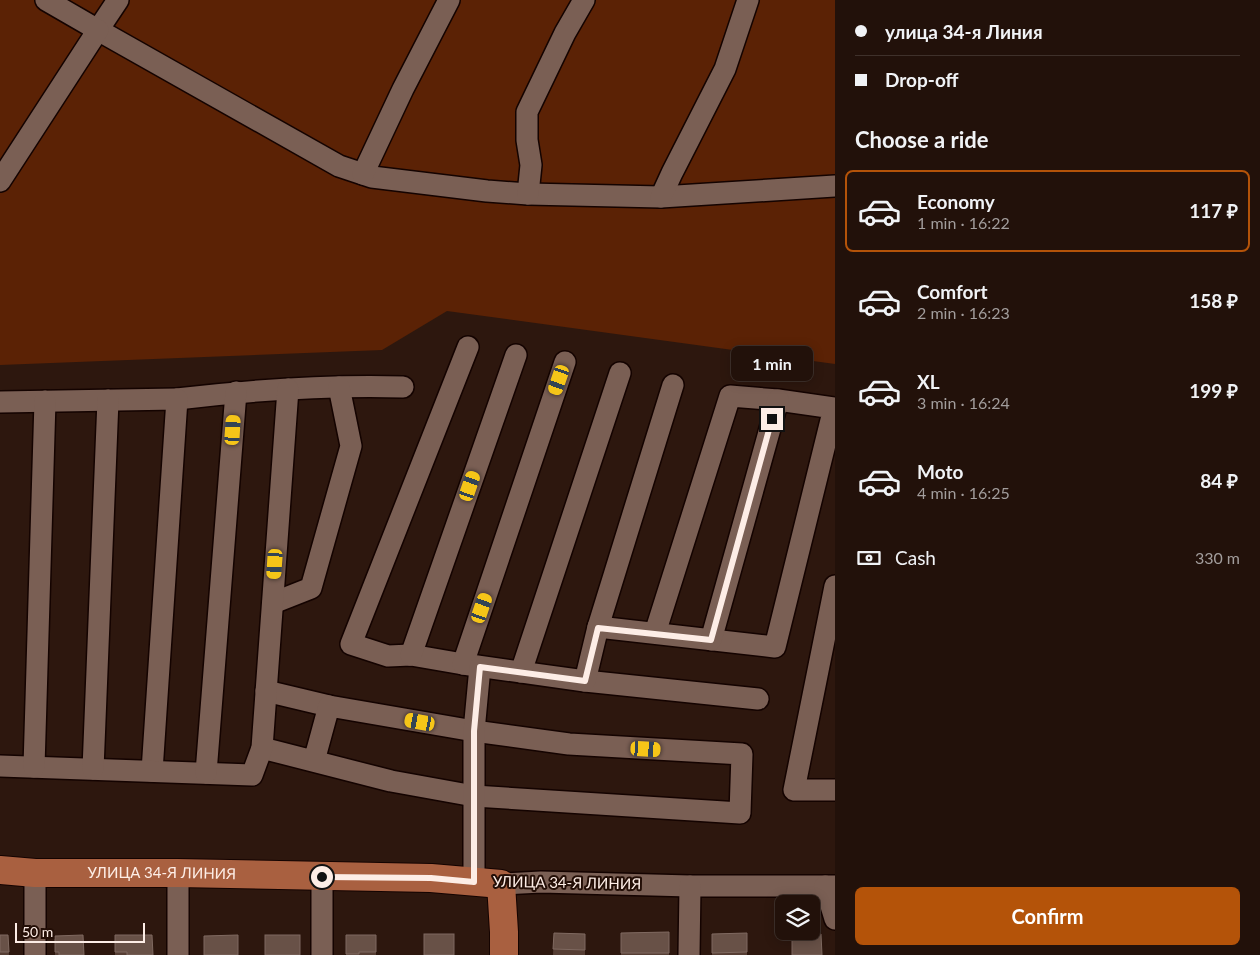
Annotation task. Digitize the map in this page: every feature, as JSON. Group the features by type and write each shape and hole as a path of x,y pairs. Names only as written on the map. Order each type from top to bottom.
{"main road":[{"name":"УЛИЦА 34-Я ЛИНИЯ","path":"0,870 35,873 431,878 501,884"},
{"path":"501,884 504,955"}],"street":[{"path":"46,0 339,166 372,177 477,190 528,194 661,197 835,186"},
{"path":"0,181 118,0"},
{"path":"363,174 403,89 449,0"},
{"path":"528,194 531,165 527,140 527,112 565,34 584,0"},
{"path":"661,197 725,69 748,0"},
{"path":"468,348 351,644 388,656 411,655 472,666 585,681 758,700"},
{"path":"411,655 516,355"},
{"path":"474,882 472,666 565,362"},
{"path":"521,672 620,373"},
{"path":"585,681 598,628 673,385"},
{"path":"273,603 311,588 351,446 339,387"},
{"path":"0,402 177,399 236,392 288,389 403,387"},
{"path":"0,766 252,775 262,748 288,389"},
{"path":"206,773 236,392"},
{"path":"598,628 775,647 834,408 778,400 730,396 655,634"},
{"path":"152,771 177,399"},
{"path":"93,769 108,400"},
{"path":"711,640 778,400"},
{"path":"34,767 44,401"},
{"path":"835,586 794,790 835,790"},
{"path":"262,748 391,781 474,796 740,813 742,754 569,744 474,731 330,706 266,691"},
{"path":"314,761 330,706"},
{"path":"34,955 35,873"},
{"path":"178,874 178,955"},
{"path":"322,877 322,955"},
{"name":"УЛИЦА 34-Я ЛИНИЯ","path":"501,884 541,882 690,886 830,886"},
{"path":"690,886 690,955"},
{"path":"830,886 835,918"}],"shaded area":[{"path":"0,0 835,0 835,364 447,311 382,350 0,365"}],"building":[{"path":"669,932 669,953 621,953 621,933"},
{"path":"554,933 585,934 585,950 553,949"},
{"path":"747,933 747,952 712,953 712,934"},
{"path":"424,934 454,934 454,955 424,955"},
{"path":"820,934 822,955 792,955 792,940 820,940"},
{"path":"0,935 8,935 9,952 0,952"},
{"path":"83,935 84,955 59,955 59,952 55,952 55,936"},
{"path":"115,935 152,935 153,955 127,955 127,952 115,952"},
{"path":"238,935 238,955 204,955 204,936"},
{"path":"265,935 300,935 300,955 265,955"},
{"path":"346,935 376,935 376,952 346,954"}],"route":[{"path":"322,877 431,878 474,882 474,731 480,667 585,681 598,628 711,640 772,419"}]}
